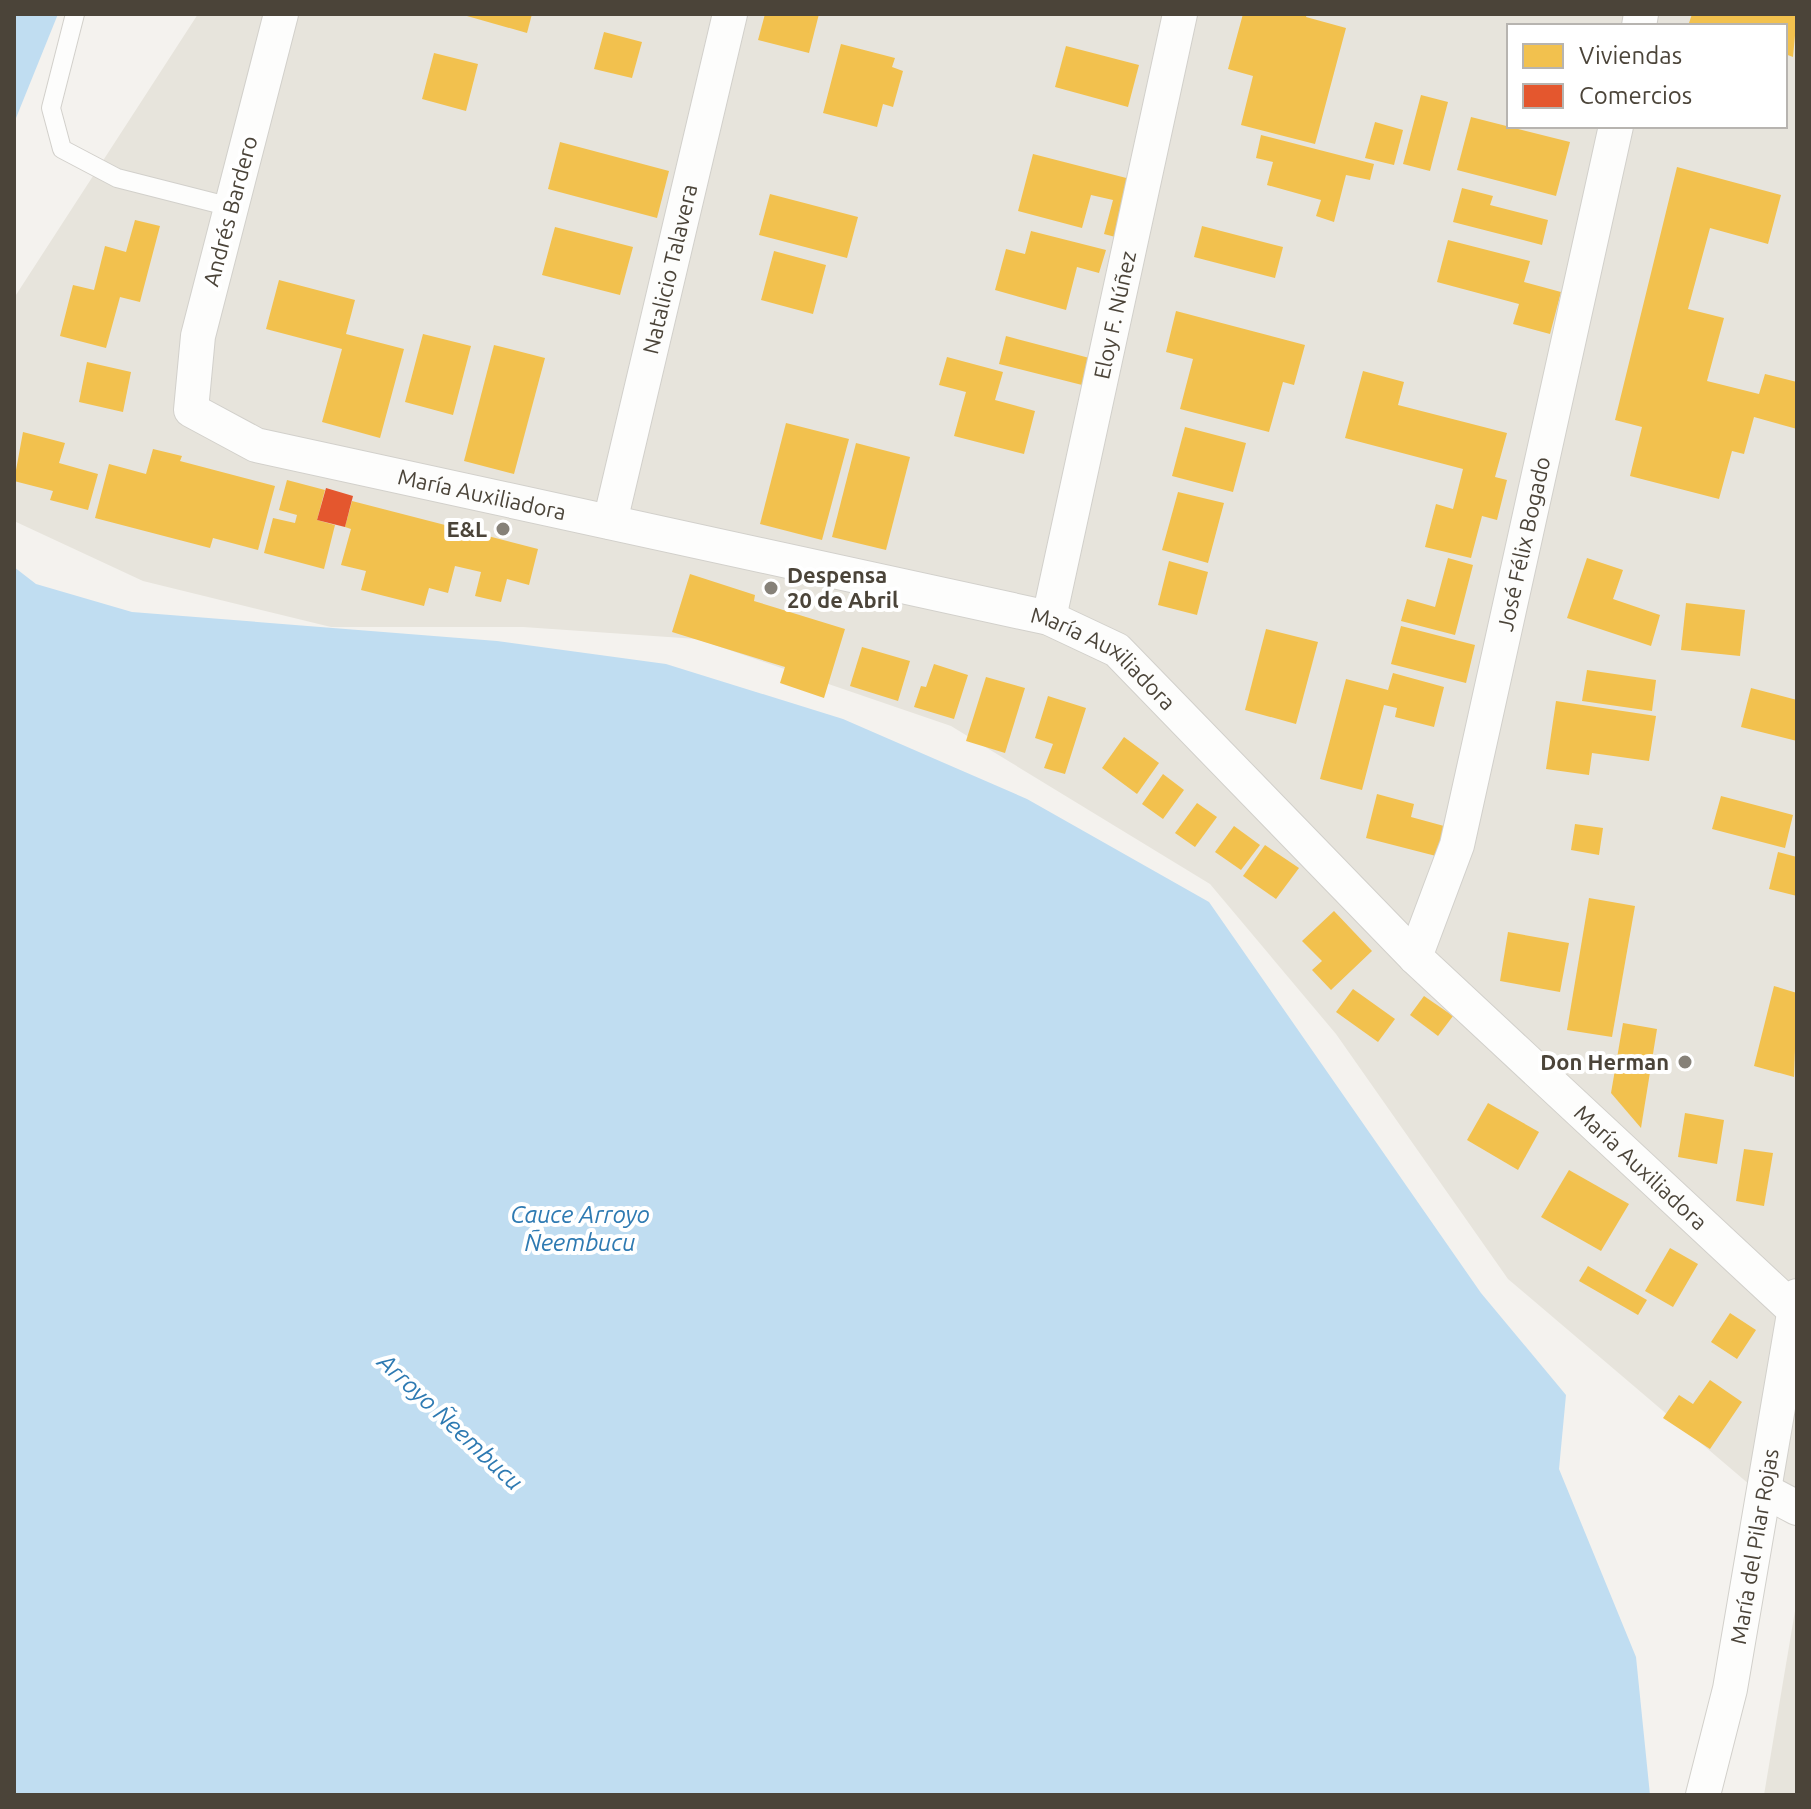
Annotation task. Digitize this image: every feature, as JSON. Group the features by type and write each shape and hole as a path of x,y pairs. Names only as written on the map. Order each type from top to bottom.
{"street":[{"name":"Andrés Bardero","path":"191,410 198,336 281,14"},
{"name":"Natalicio Talavera","path":"610,522 730,14"},
{"name":"Eloy F. Núñez","path":"1049,618 1180,14"},
{"name":"José Félix Bogado","path":"1415,957 1457,845 1616,128"},
{"name":"María Auxiliadora","path":"191,410 256,445 1049,618 1117,650 1415,957 1795,1303"},
{"name":"María del Pilar Rojas","path":"1703,1795 1730,1689 1795,1303"},
{"path":"1765,1491 1797,1508"}],"lane":[{"path":"75,14 51,108 62,149 117,178 231,207"}],"shaded area":[{"path":"198,14 1797,14 1797,1525 1508,1279 1336,1034 1210,884 951,726 697,639 523,627 331,627 143,581 14,521 14,298"},
{"path":"1797,1599 1797,1795 1764,1795"}],"water":[{"path":"14,14 58,14 14,123"},
{"name":"Cauce Arroyo Ñeembucu","path":"14,567 36,584 132,612 497,641 666,664 843,719 1027,799 1209,902 1481,1293 1566,1395 1559,1469 1636,1657 1650,1795 14,1795"}],"building: Viviendas":[{"path":"460,14 532,14 527,33"},
{"path":"765,14 819,14 809,53 758,40"},
{"path":"1243,14 1307,14 1306,17 1346,28 1315,144 1241,125 1253,76 1228,69"},
{"path":"1692,14 1797,14 1793,57 1787,55 1787,24 1689,24"},
{"path":"604,32 642,42 632,78 594,69"},
{"path":"841,44 895,58 892,67 903,71 893,107 883,104 877,127 823,113"},
{"path":"1066,46 1139,65 1128,107 1055,87"},
{"path":"434,53 478,64 466,111 422,99"},
{"path":"1421,95 1448,102 1430,171 1403,164"},
{"path":"1471,117 1570,142 1556,196 1457,170"},
{"path":"1375,122 1403,130 1394,165 1365,158"},
{"path":"1261,135 1374,164 1370,180 1346,175 1334,222 1316,216 1321,200 1267,185 1273,162 1256,158"},
{"path":"560,142 669,171 657,218 548,189"},
{"path":"1033,154 1138,181 1123,239 1104,234 1113,200 1091,195 1082,228 1018,211"},
{"path":"1677,167 1781,195 1768,244 1710,228 1688,309 1724,318 1707,381 1759,394 1765,374 1797,382 1797,429 1754,417 1744,454 1732,451 1719,499 1630,476 1642,427 1615,420"},
{"path":"1462,188 1493,196 1490,205 1548,220 1542,245 1453,222"},
{"path":"770,194 858,217 847,258 759,235"},
{"path":"135,220 160,226 140,302 120,297 106,348 60,336 73,285 94,290 105,246 126,252"},
{"path":"1202,226 1283,247 1275,278 1194,257"},
{"path":"555,227 633,247 620,295 542,275"},
{"path":"1031,231 1106,250 1099,273 1077,267 1066,310 995,290 1006,249 1025,254"},
{"path":"1448,240 1530,261 1524,282 1561,292 1550,334 1513,324 1519,304 1437,282"},
{"path":"774,251 826,265 813,314 761,300"},
{"path":"279,280 355,300 346,334 404,349 380,438 322,422 342,349 266,329"},
{"path":"1176,311 1305,345 1294,385 1283,382 1269,432 1180,409 1193,359 1166,352"},
{"path":"423,334 471,346 453,415 405,402"},
{"path":"1006,336 1097,360 1090,387 999,364"},
{"path":"494,345 545,358 514,474 464,461"},
{"path":"947,357 1003,372 995,400 1035,411 1024,454 954,436 966,392 939,385"},
{"path":"87,362 131,372 123,412 79,402"},
{"path":"1363,371 1404,382 1398,405 1507,433 1495,477 1507,480 1497,520 1482,516 1471,558 1425,547 1436,504 1453,509 1463,469 1345,438"},
{"path":"786,423 849,439 822,540 760,524"},
{"path":"1185,427 1246,443 1233,492 1172,476"},
{"path":"23,432 65,443 59,463 98,474 88,510 50,500 53,491 14,481"},
{"path":"856,443 910,457 886,550 832,537"},
{"path":"153,449 182,456 180,461 275,486 258,550 213,538 210,548 95,518 109,464 146,474"},
{"path":"287,480 325,490 317,520 335,525 324,569 264,553 273,518 295,523 297,515 279,510"},
{"path":"1178,492 1224,503 1208,563 1162,550"},
{"path":"352,501 538,549 529,585 507,579 501,602 475,596 481,572 455,566 448,593 429,588 424,606 361,590 366,571 341,565 351,529 345,527"},
{"path":"1448,558 1473,565 1455,635 1401,621 1407,599 1435,607"},
{"path":"1587,558 1623,570 1613,599 1660,615 1651,646 1567,618"},
{"path":"1169,561 1208,572 1197,615 1158,605"},
{"path":"690,574 755,595 754,601 845,629 824,698 780,683 785,667 672,632"},
{"path":"1686,603 1745,610 1740,656 1681,650"},
{"path":"1401,626 1475,645 1466,683 1391,664"},
{"path":"1266,629 1318,642 1296,724 1245,710"},
{"path":"862,647 910,661 898,701 850,686"},
{"path":"934,664 968,675 954,719 914,707 921,686 926,687"},
{"path":"1587,670 1656,680 1652,711 1582,701"},
{"path":"1393,673 1444,687 1434,727 1395,717 1397,708 1384,705 1362,790 1320,779 1346,679 1388,690"},
{"path":"986,677 1025,688 1005,753 966,741"},
{"path":"1751,688 1797,700 1797,741 1741,727"},
{"path":"1048,696 1086,708 1065,774 1044,768 1053,744 1035,738"},
{"path":"1556,701 1656,716 1649,761 1592,753 1589,775 1546,769"},
{"path":"1124,737 1159,763 1137,794 1102,768"},
{"path":"1163,774 1184,790 1163,819 1142,804"},
{"path":"1377,794 1414,804 1411,817 1444,826 1436,856 1366,838"},
{"path":"1721,796 1793,815 1785,848 1712,829"},
{"path":"1197,803 1217,817 1195,847 1175,833"},
{"path":"1575,824 1603,828 1599,855 1571,850"},
{"path":"1234,826 1260,845 1241,870 1215,852"},
{"path":"1265,845 1299,868 1276,899 1243,876"},
{"path":"1778,852 1797,857 1797,896 1769,889"},
{"path":"1589,898 1635,906 1612,1037 1567,1030"},
{"path":"1334,911 1372,951 1331,990 1312,970 1322,961 1302,941"},
{"path":"1508,932 1569,943 1560,992 1500,981"},
{"path":"1774,986 1797,993 1794,1077 1754,1066"},
{"path":"1353,989 1395,1019 1378,1042 1336,1012"},
{"path":"1424,996 1453,1016 1438,1036 1410,1015"},
{"path":"1623,1023 1657,1029 1641,1128 1611,1093"},
{"path":"1488,1103 1539,1132 1518,1170 1467,1140"},
{"path":"1685,1113 1724,1120 1717,1164 1678,1157"},
{"path":"1744,1149 1773,1153 1764,1206 1736,1201"},
{"path":"1569,1170 1629,1204 1601,1251 1541,1217"},
{"path":"1670,1248 1698,1264 1673,1307 1645,1291"},
{"path":"1588,1266 1647,1300 1638,1315 1579,1281"},
{"path":"1730,1313 1756,1330 1737,1359 1711,1342"},
{"path":"1710,1380 1742,1402 1710,1449 1663,1418 1679,1395 1693,1404"}],"building: Comercios":[{"path":"326,488 353,496 345,527 317,520"}],"place":[{"name":"E&L","path":"503,529"},
{"name":"Despensa 20 de Abril","path":"771,588"},
{"name":"Don Herman","path":"1685,1062"}],"water label":[{"name":"Arroyo Ñeembucu","path":"450,1422"}]}
